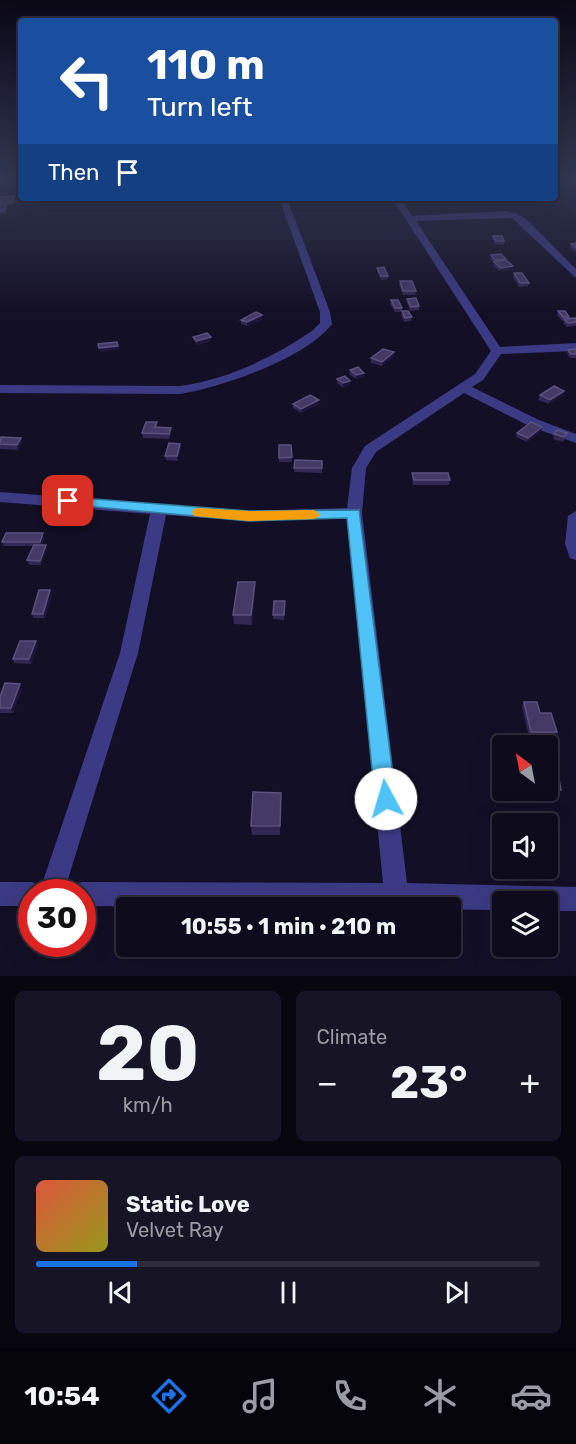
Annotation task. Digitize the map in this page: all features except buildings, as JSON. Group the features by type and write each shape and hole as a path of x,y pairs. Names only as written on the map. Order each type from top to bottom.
{"street":[{"path":"0,389 180,390 206,387 234,378 271,361 320,331 326,324 325,312 292,224"},
{"path":"411,224 497,351"},
{"path":"526,224 576,275"},
{"path":"497,351 576,347"},
{"path":"396,895 354,513 359,468 370,449 479,377 497,351"},
{"path":"464,388 534,423 576,439"},
{"path":"0,497 249,516 354,513"},
{"path":"56,879 129,653 159,510"},
{"path":"576,516 573,544 576,554"},
{"path":"0,894 18,894"},
{"path":"96,894 396,895 576,899"}],"slow traffic":[{"path":"199,512 249,516 314,515"}],"route":[{"path":"68,501 249,516 354,513 386,799"}]}
